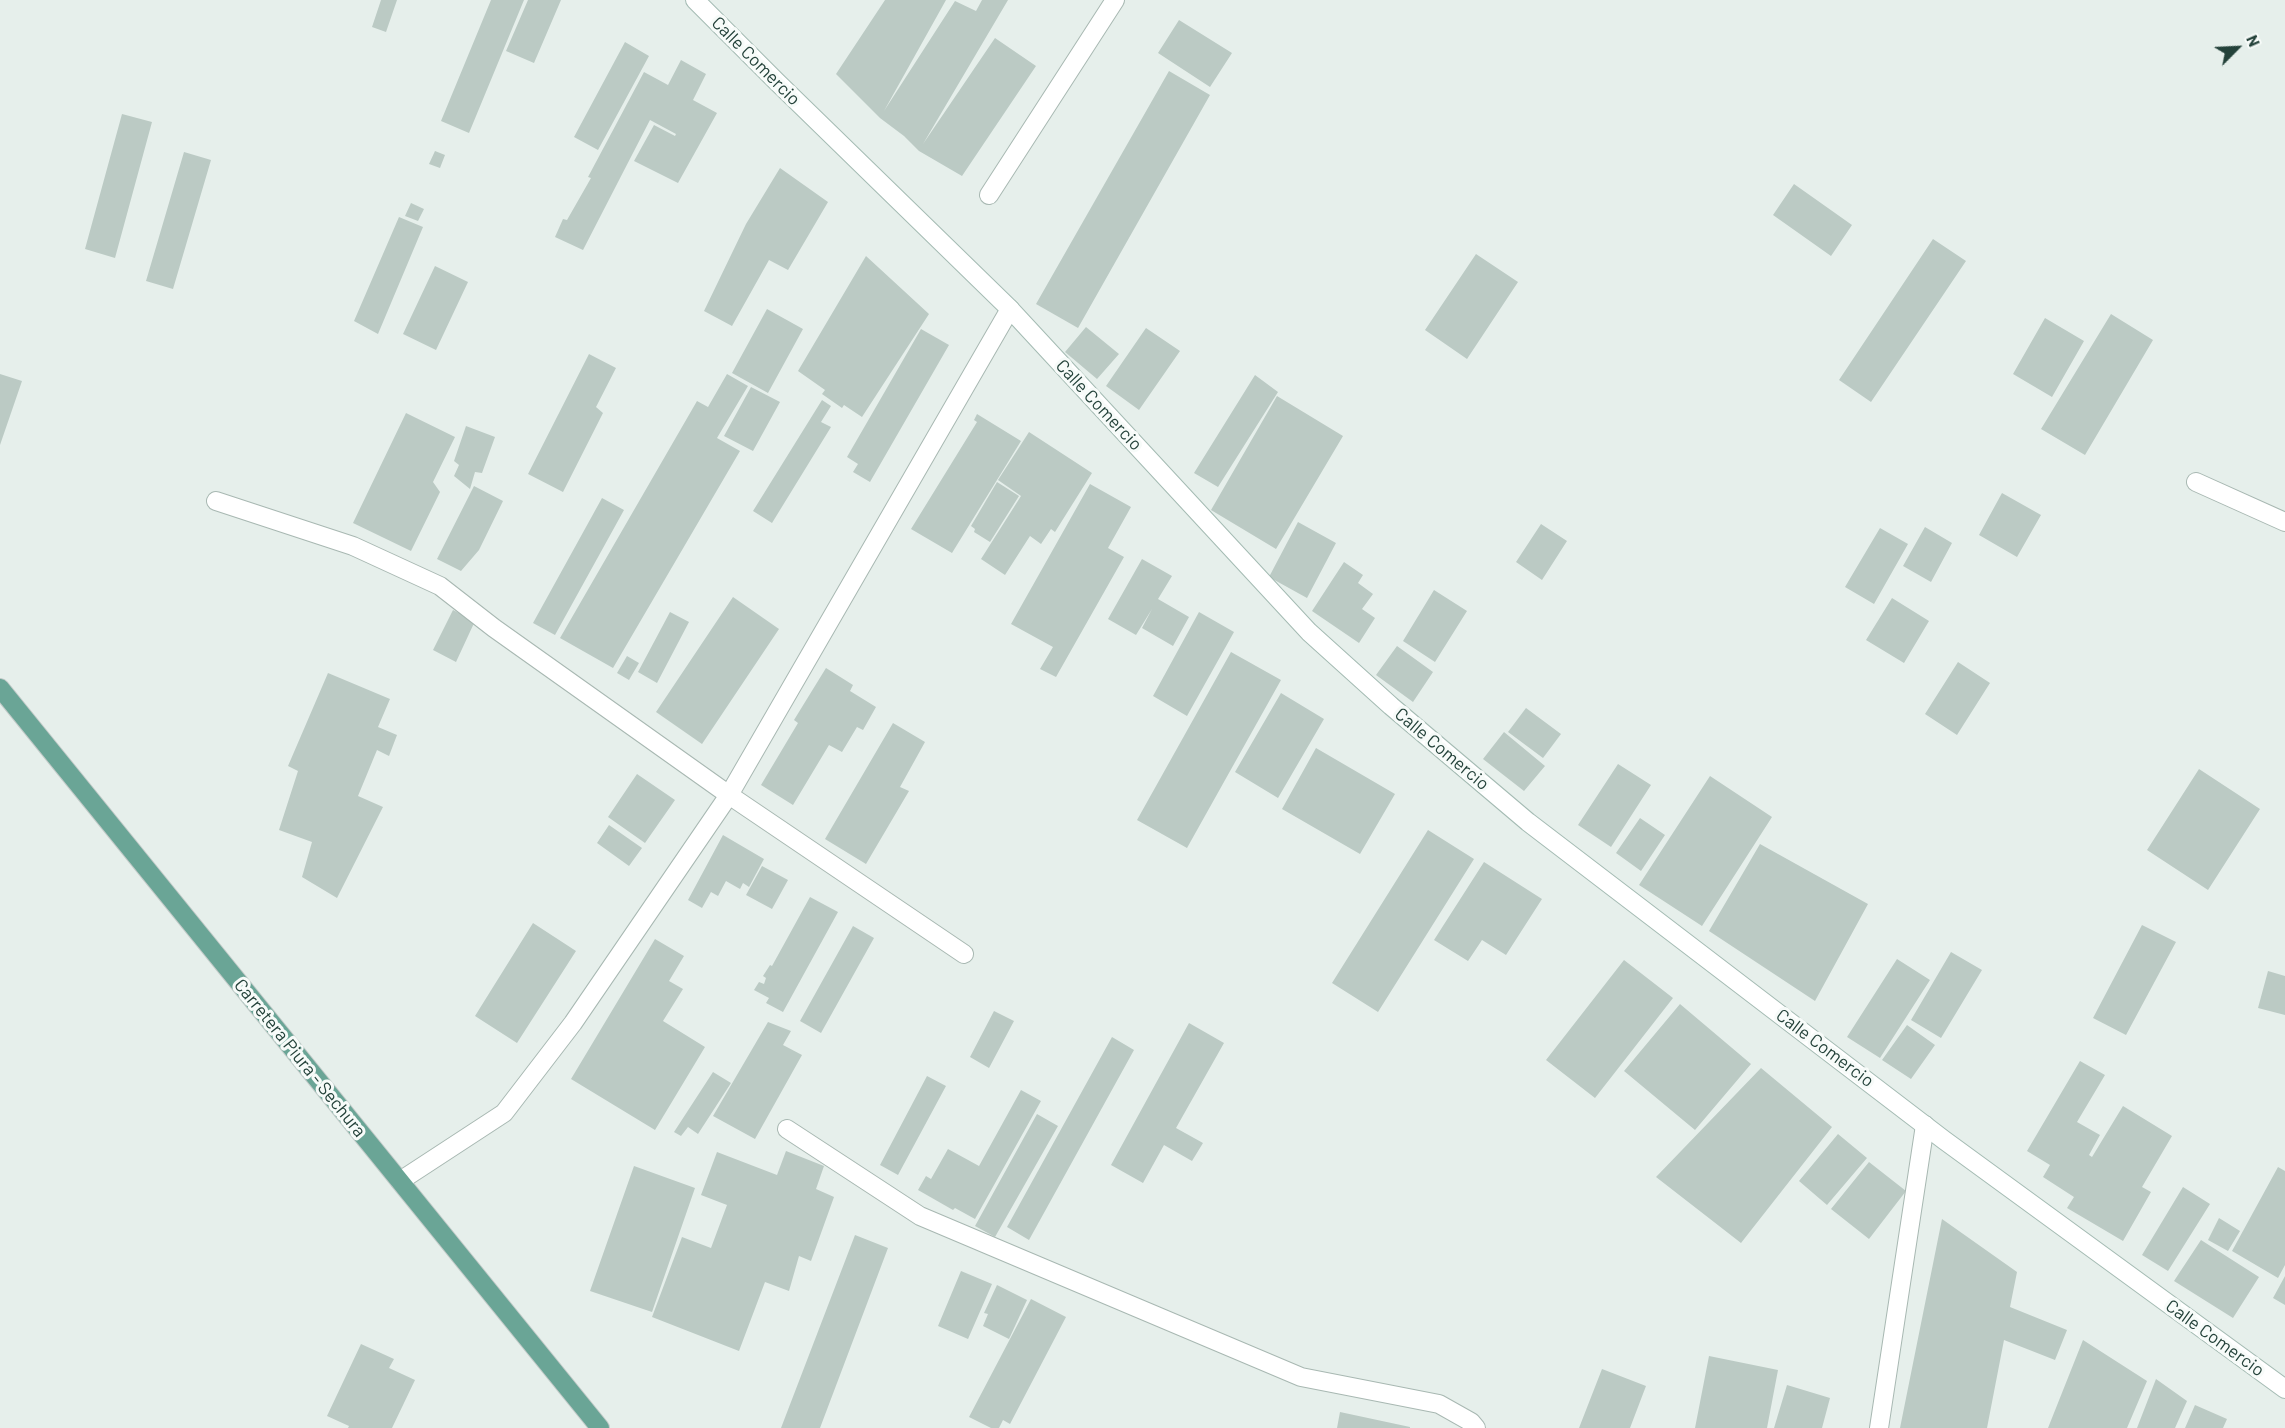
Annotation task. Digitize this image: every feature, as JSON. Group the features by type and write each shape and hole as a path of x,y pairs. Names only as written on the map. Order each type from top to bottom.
{"main road":[{"name":"Carretera Piura - Sechura","path":"0,688 600,1428"}],"street":[{"name":"Calle Comercio","path":"695,0 1010,309 1309,632 1358,676 1528,822 1925,1125 2285,1389"},
{"path":"989,195 1115,0"},
{"path":"400,1181 504,1113 573,1023 729,795 1010,309"},
{"path":"2196,482 2285,522"},
{"path":"216,501 353,546 440,586 729,795 964,954"},
{"path":"1879,1428 1925,1125"},
{"path":"787,1129 920,1216 1301,1377 1439,1404 1471,1422 1476,1428"}],"building":[{"path":"381,0 397,0 386,32 372,27"},
{"path":"491,0 524,0 469,133 441,121"},
{"path":"528,0 561,0 534,63 506,51"},
{"path":"885,0 946,0 884,111 955,1 976,11 982,0 1008,0 923,144 995,38 1036,66 962,176 919,151 880,118 836,74"},
{"path":"1179,20 1232,53 1210,87 1158,53"},
{"path":"625,42 649,56 598,150 574,137"},
{"path":"681,60 706,74 693,100 717,113 678,183 634,161 654,125 675,136 676,134 650,120 583,250 555,237 563,219 567,220 591,178 588,177 644,72 668,85"},
{"path":"1169,71 1210,95 1078,328 1036,304"},
{"path":"122,114 152,122 115,258 85,249"},
{"path":"435,151 445,155 440,168 429,164"},
{"path":"184,152 211,160 173,289 146,281"},
{"path":"780,168 828,202 788,270 769,260 732,326 704,311 746,224"},
{"path":"1794,184 1852,225 1831,256 1773,215"},
{"path":"411,203 424,209 418,221 405,216"},
{"path":"399,217 423,227 378,334 354,321"},
{"path":"1933,239 1966,261 1871,402 1839,380"},
{"path":"1476,254 1518,282 1467,359 1425,330"},
{"path":"866,256 929,314 862,417 844,405 842,408 822,394 825,390 798,371"},
{"path":"435,266 468,282 436,350 403,334"},
{"path":"767,309 803,329 768,393 732,373"},
{"path":"2111,314 2153,340 2085,455 2041,429"},
{"path":"2045,318 2084,341 2052,397 2013,374"},
{"path":"1086,327 1119,354 1097,379 1065,352"},
{"path":"1146,328 1180,351 1139,410 1106,386"},
{"path":"921,329 949,345 870,482 853,472 858,464 847,457"},
{"path":"589,354 616,368 596,407 603,413 563,492 528,474"},
{"path":"0,374 22,381 0,445"},
{"path":"727,374 748,386 717,438 740,451 613,668 560,638 697,401 708,407"},
{"path":"1255,375 1278,392 1218,487 1194,473"},
{"path":"751,387 780,402 753,451 724,436"},
{"path":"1277,396 1343,436 1276,549 1211,510"},
{"path":"822,400 831,406 821,422 831,427 772,523 753,511"},
{"path":"406,413 455,437 433,482 440,492 411,551 353,523"},
{"path":"977,414 1021,441 952,553 911,529 977,422 974,420"},
{"path":"466,426 495,437 482,473 475,472 470,489 454,476 459,465 454,461"},
{"path":"1029,432 1092,473 1055,532 1051,529 1041,544 1030,536 1005,575 981,559 1021,496 998,480"},
{"path":"997,482 1019,496 990,542 974,532 975,529 971,526"},
{"path":"1090,484 1131,507 1108,548 1124,557 1056,677 1040,669 1053,647 1011,624"},
{"path":"474,486 503,501 479,550 461,571 437,559"},
{"path":"2002,493 2041,515 2017,557 1979,535"},
{"path":"602,498 624,510 555,635 533,623"},
{"path":"1298,522 1336,543 1307,598 1269,577"},
{"path":"1541,524 1567,541 1542,580 1516,562"},
{"path":"1925,527 1952,543 1931,582 1903,566"},
{"path":"1880,528 1908,544 1874,604 1845,587"},
{"path":"1142,559 1172,576 1158,599 1189,617 1173,646 1142,628 1152,609 1136,635 1108,619"},
{"path":"1344,562 1363,575 1358,583 1373,594 1362,609 1375,618 1359,643 1312,611"},
{"path":"1434,590 1467,611 1435,662 1403,641"},
{"path":"733,597 779,629 702,744 656,712"},
{"path":"1892,598 1929,621 1904,663 1866,640"},
{"path":"453,610 475,621 456,662 433,650"},
{"path":"670,612 689,622 657,683 638,672"},
{"path":"1199,612 1234,632 1187,716 1153,696"},
{"path":"1397,646 1433,672 1413,702 1376,675"},
{"path":"1231,652 1281,680 1187,848 1137,820"},
{"path":"627,656 639,663 629,680 617,673"},
{"path":"1958,662 1990,683 1957,735 1925,714"},
{"path":"826,668 853,685 850,691 876,707 863,730 857,727 842,752 829,745 793,805 761,785 798,723 794,720"},
{"path":"328,673 390,699 378,727 397,735 389,756 377,750 358,796 383,807 337,898 302,877 312,842 279,830 298,771 288,766"},
{"path":"1281,693 1324,719 1278,798 1235,772"},
{"path":"1526,708 1561,734 1543,758 1508,732"},
{"path":"893,723 925,742 900,787 909,791 866,864 825,839"},
{"path":"1504,732 1545,766 1524,791 1483,759"},
{"path":"1316,748 1395,794 1360,854 1282,809"},
{"path":"1618,764 1651,785 1611,847 1578,825"},
{"path":"2199,769 2260,809 2208,890 2147,850"},
{"path":"637,774 675,800 645,843 608,817"},
{"path":"1710,776 1772,817 1702,926 1639,885"},
{"path":"1640,818 1665,835 1641,871 1616,853"},
{"path":"609,825 642,848 629,866 597,843"},
{"path":"1428,830 1474,859 1378,1012 1332,983"},
{"path":"723,835 764,859 749,887 743,883 740,889 726,881 718,896 711,892 702,908 688,900"},
{"path":"1760,844 1868,904 1815,1001 1709,931"},
{"path":"1484,862 1542,899 1506,955 1482,940 1468,961 1434,940"},
{"path":"762,866 788,880 772,909 746,895"},
{"path":"810,897 838,912 783,1012 766,1003 769,998 754,990 759,982 764,984 766,978 763,976 770,965 772,966"},
{"path":"533,923 576,951 517,1043 475,1016"},
{"path":"2142,925 2176,942 2126,1035 2093,1018"},
{"path":"853,926 874,938 821,1033 800,1021"},
{"path":"655,939 684,956 669,981 683,989 663,1021 705,1047 655,1130 571,1079"},
{"path":"1951,952 1982,970 1941,1038 1911,1020"},
{"path":"1897,959 1930,980 1880,1058 1847,1037"},
{"path":"1624,960 1673,998 1595,1098 1546,1060"},
{"path":"2268,971 2285,976 2285,1015 2258,1008"},
{"path":"1680,1004 1751,1064 1695,1130 1624,1071"},
{"path":"994,1011 1014,1021 989,1068 970,1057"},
{"path":"768,1022 791,1031 783,1045 802,1055 755,1139 713,1116"},
{"path":"1189,1023 1224,1043 1176,1128 1203,1143 1192,1161 1164,1145 1143,1183 1111,1165"},
{"path":"1907,1025 1935,1045 1911,1079 1882,1060"},
{"path":"1112,1037 1134,1050 1029,1240 1007,1227"},
{"path":"2080,1061 2105,1075 2077,1122 2100,1135 2089,1155 2092,1157 2123,1106 2172,1136 2142,1187 2151,1192 2123,1241 2067,1208 2074,1197 2043,1177 2050,1165 2027,1151"},
{"path":"1761,1068 1832,1127 1741,1243 1656,1177"},
{"path":"713,1072 731,1083 698,1134 688,1127 681,1136 674,1132"},
{"path":"927,1076 946,1086 898,1175 880,1165"},
{"path":"1021,1090 1041,1101 975,1219 955,1208 953,1210 918,1190 926,1176 931,1179 948,1149 979,1166"},
{"path":"1037,1114 1058,1126 995,1237 975,1226"},
{"path":"1838,1134 1867,1158 1827,1205 1799,1181"},
{"path":"786,1151 824,1166 816,1189 834,1197 811,1261 799,1256 789,1291 765,1282 739,1351 652,1317 682,1237 711,1248 727,1205 701,1195 717,1152 777,1175"},
{"path":"1869,1162 1906,1191 1869,1239 1831,1209"},
{"path":"634,1166 695,1188 652,1312 590,1291"},
{"path":"2278,1167 2285,1171 2285,1265 2278,1278 2232,1251"},
{"path":"2183,1187 2210,1204 2168,1271 2142,1255"},
{"path":"2219,1218 2240,1231 2228,1251 2208,1240"},
{"path":"1942,1219 2017,1272 2010,1307 2067,1330 2055,1360 2004,1340 1987,1428 1900,1428"},
{"path":"855,1235 888,1248 820,1428 781,1428"},
{"path":"2201,1240 2259,1277 2233,1318 2174,1281"},
{"path":"961,1271 992,1284 968,1339 938,1326"},
{"path":"2285,1276 2285,1305 2273,1298"},
{"path":"997,1285 1027,1300 1009,1339 983,1326 988,1314 984,1313"},
{"path":"1031,1299 1066,1317 1010,1424 1003,1420 999,1428 991,1428 969,1417"},
{"path":"2083,1340 2147,1381 2127,1428 2048,1428"},
{"path":"361,1344 394,1359 389,1368 415,1380 392,1428 348,1428 349,1426 327,1416"},
{"path":"1709,1356 1778,1370 1767,1428 1695,1428"},
{"path":"1602,1369 1646,1386 1630,1428 1579,1428"},
{"path":"2156,1379 2187,1401 2175,1428 2137,1428"},
{"path":"1787,1385 1830,1398 1822,1428 1774,1428"},
{"path":"2195,1405 2227,1419 2223,1428 2185,1428"},
{"path":"1340,1412 1410,1427 1410,1428 1337,1428"}]}
